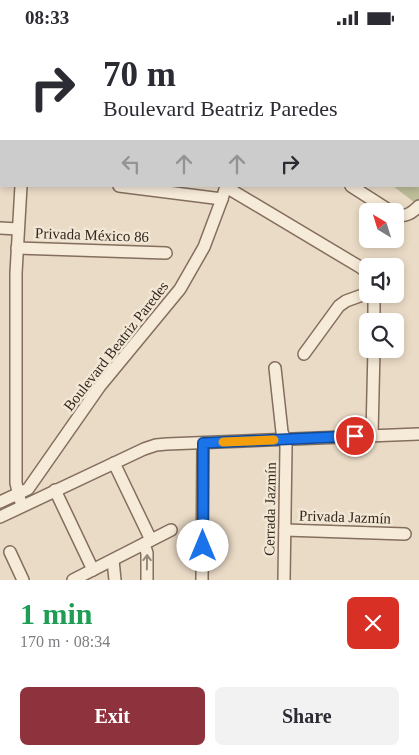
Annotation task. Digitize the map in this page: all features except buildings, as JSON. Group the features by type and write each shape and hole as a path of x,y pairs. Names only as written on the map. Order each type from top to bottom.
{"street":[{"path":"21,187 16,273 16,483 23,506"},
{"path":"127,187 222,199"},
{"path":"226,187 359,266"},
{"name":"Boulevard Beatriz Paredes","path":"0,502 28,489 100,386 180,289 204,247 226,187"},
{"path":"354,187 378,203"},
{"path":"404,215 419,206"},
{"path":"0,228 18,229"},
{"name":"Privada México 86","path":"17,248 166,253"},
{"path":"304,354 339,306 359,296"},
{"path":"372,435 374,358"},
{"name":"Cerrada Jazmín","path":"274,368 282,432 285,439 284,580"},
{"path":"0,517 156,445 419,434"},
{"path":"202,580 203,443"},
{"path":"114,463 148,542 147,580"},
{"path":"55,490 93,570"},
{"path":"73,580 171,530"},
{"name":"Privada Jazmín","path":"285,530 405,534"},
{"path":"10,553 23,580"},
{"path":"113,560 114,580"}],"green space":[{"path":"394,187 419,187 419,206"}],"slow traffic":[{"path":"223,442 274,440"}],"route":[{"path":"203,546 203,443 355,436"}]}
